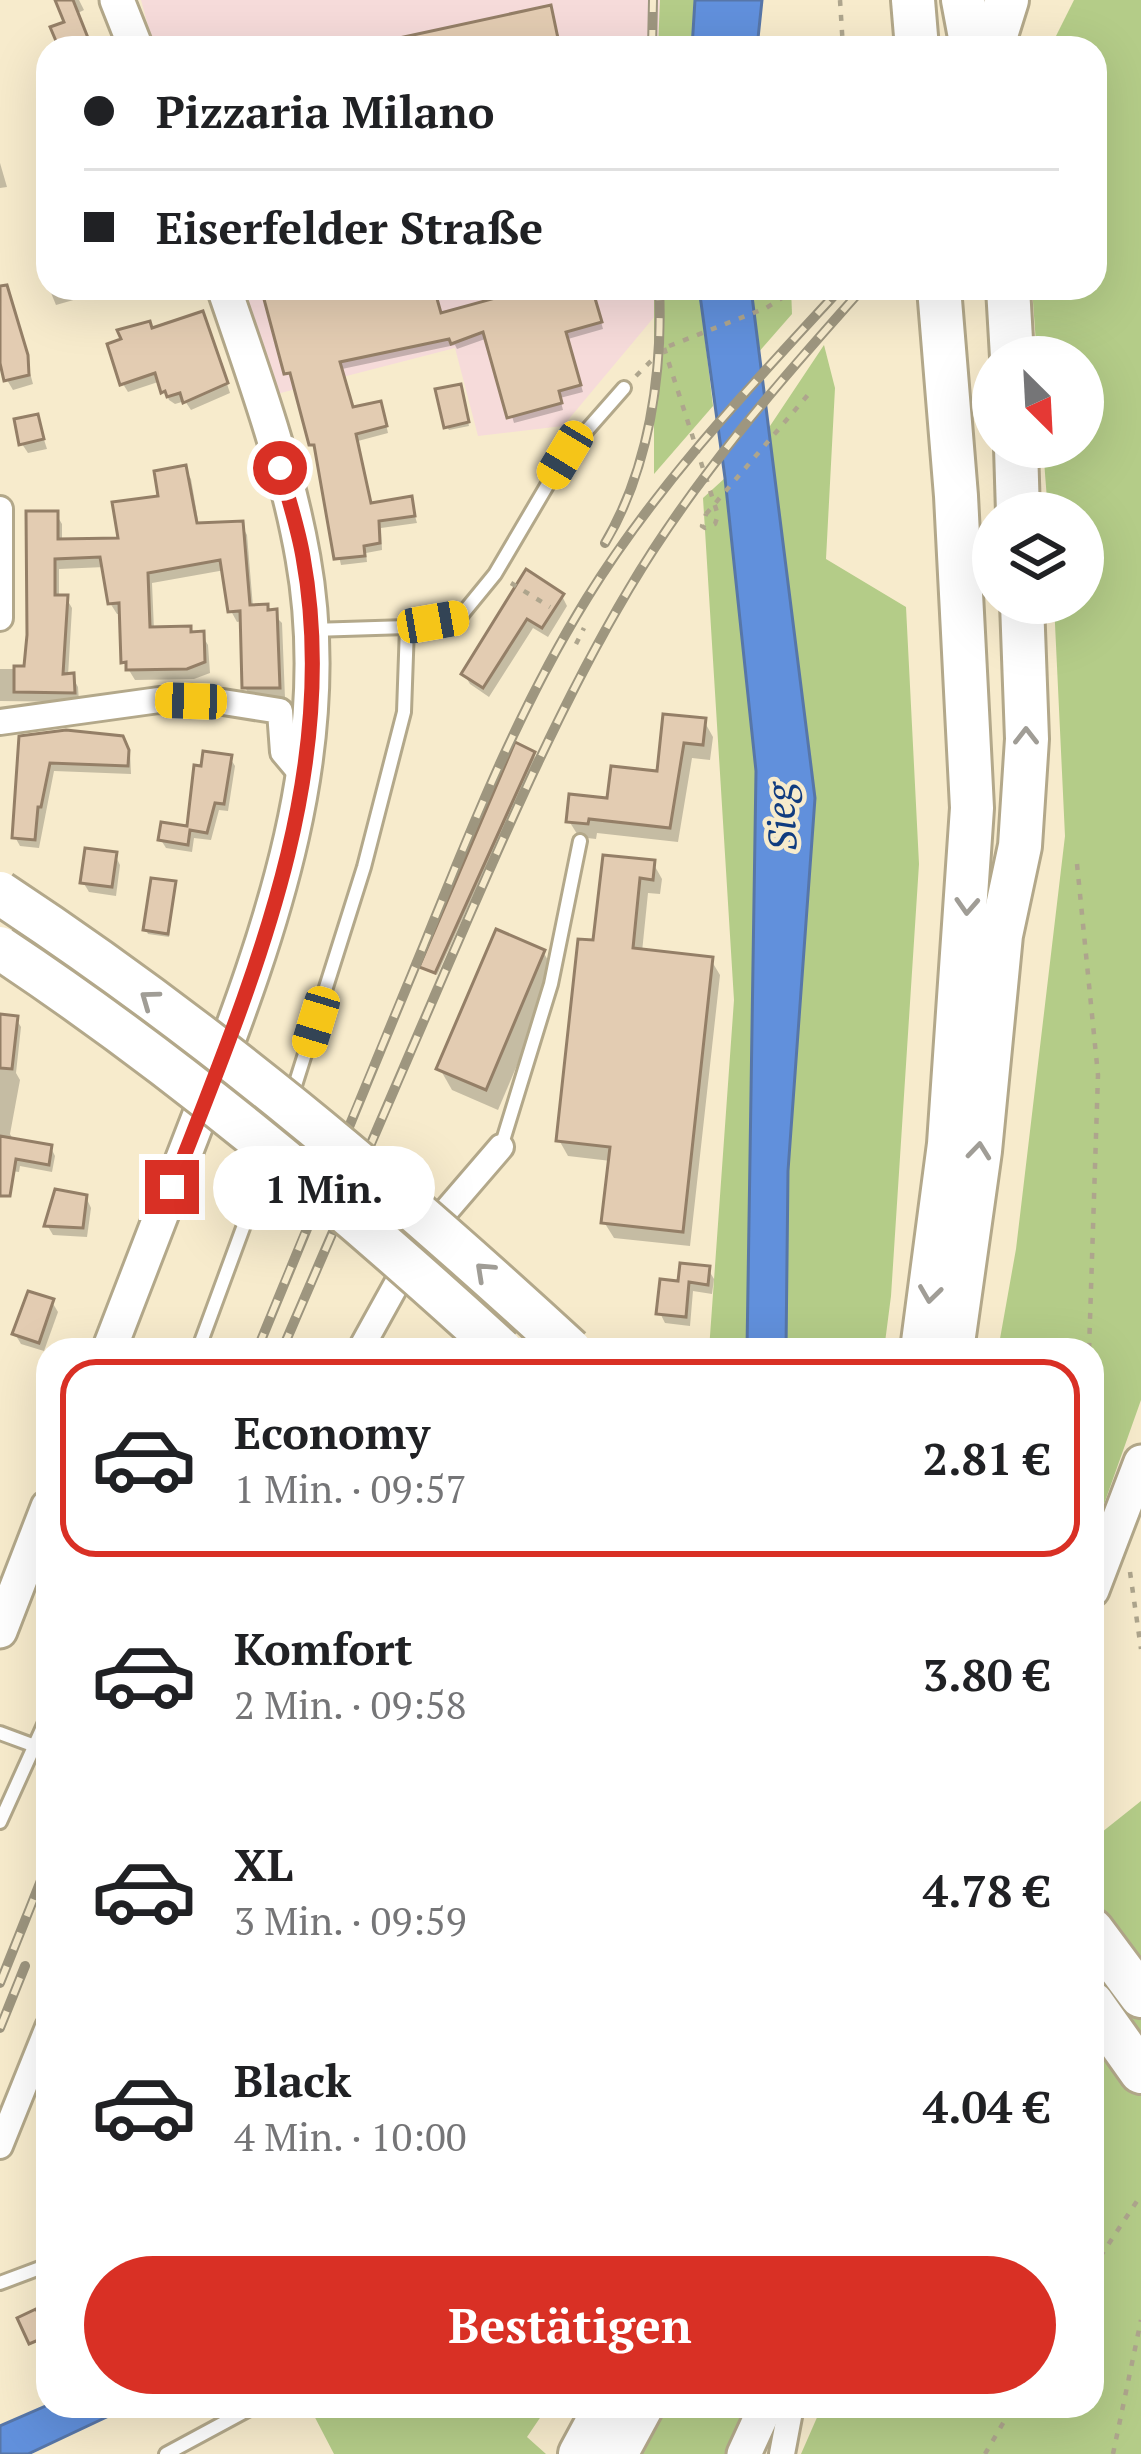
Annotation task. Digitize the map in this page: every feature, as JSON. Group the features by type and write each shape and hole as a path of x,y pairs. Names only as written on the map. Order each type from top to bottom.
{"highway":[{"path":"914,0 916,36"},
{"path":"963,0 970,36"},
{"path":"996,36 1006,0"},
{"path":"924,1338 949,1144 972,808 956,496 940,300"},
{"path":"956,496 961,300"},
{"path":"954,1338 980,1151 1000,934 993,682 962,300"},
{"path":"1009,300 1011,336"},
{"path":"1000,934 1019,846 1027,739 1023,624"},
{"path":"0,893 244,1069 437,1228 557,1338"},
{"path":"0,948 218,1108 410,1266 488,1338"},
{"path":"1104,1946 1141,1996"},
{"path":"1104,2020 1141,2072"},
{"path":"580,2454 600,2418"},
{"path":"616,2454 636,2418"}],"main road":[{"path":"117,0 131,36"},
{"path":"114,1338 276,906 304,777 310,720 310,630 303,558 257,385 228,300"},
{"path":"1104,1561 1141,1462"},
{"path":"0,1631 36,1538"},
{"path":"744,2454 760,2418"}],"street":[{"path":"0,508 0,618"},
{"path":"0,722 159,700 224,702 280,711 283,752 304,777"},
{"path":"367,1338 421,1240 501,1147"},
{"path":"0,2146 36,2056"},
{"path":"782,2454 789,2418"}],"lane":[{"path":"310,630 407,627 459,618 495,574 565,455 624,388"},
{"path":"283,1120 364,867 404,712 407,627"},
{"path":"501,1147 551,985 580,841"},
{"path":"219,1064 290,1100"},
{"path":"202,1338 275,1141"},
{"path":"0,1733 34,1746"},
{"path":"0,1822 36,1742"},
{"path":"0,2283 36,2270"},
{"path":"166,2454 233,2418"}],"path":[{"path":"840,0 842,36"},
{"path":"624,388 664,348 778,300"},
{"path":"664,348 718,515 715,524 702,526 706,514 814,389"},
{"path":"495,574 550,607"},
{"path":"576,644 584,628"},
{"path":"1077,864 1098,1075 1089,1338"},
{"path":"1123,1514 1141,1649"},
{"path":"1104,2251 1141,2195"},
{"path":"1113,2454 1141,2320"},
{"path":"986,2454 1006,2418"}],"shaded area":[{"path":"141,0 660,0 658,36 151,36"},
{"path":"237,300 654,300 655,316 563,426 478,436 455,348 269,396"}],"green space":[{"path":"660,0 695,0 693,36 658,36"},
{"path":"1074,0 1141,0 1141,1400 1104,1504 1104,1338 1000,1338 1016,1249 1065,836 1055,624 1104,624 1104,492 1046,492 1045,468 1104,468 1104,336 1035,336 1033,300 1107,300 1107,36 1056,36"},
{"path":"654,300 700,300 713,406 654,474"},
{"path":"752,300 791,300 792,314 757,354"},
{"path":"824,345 835,388 826,559 906,607 919,864 886,1338 786,1338 788,1171 815,798 766,432"},
{"path":"725,478 756,771 747,1338 710,1338 734,1000 703,498"},
{"path":"1141,1801 1141,2454 801,2454 817,2418 1104,2418 1104,1830"},
{"path":"315,2418 540,2418 527,2437 546,2454 334,2454"},
{"path":"659,2418 748,2418 731,2454 639,2454"}],"water":[{"path":"695,0 762,0 758,36 693,36"},
{"name":"Sieg","path":"701,300 753,300 815,798 788,1171 786,1338 747,1338 756,771"},
{"path":"36,2410 36,2418 104,2418 28,2454 0,2454 0,2426"}],"building":[{"path":"55,0 73,0 87,36 54,36 50,27 64,22"},
{"path":"551,5 557,36 408,36"},
{"path":"7,285 28,355 29,375 4,381 0,286"},
{"path":"264,300 437,300 441,313 488,300 596,300 602,322 566,332 581,385 559,391 562,403 507,418 483,332 451,344 449,339 340,362 353,407 381,401 387,426 356,434 371,503 412,496 415,516 379,521 380,543 364,546 365,556 334,559 314,445 309,445 290,373 284,374"},
{"path":"203,311 228,383 183,403 180,393 167,397 165,391 161,393 155,373 120,385 107,344 121,339 117,330 150,321 152,328"},
{"path":"461,384 469,422 444,428 435,389"},
{"path":"38,414 44,439 19,445 14,419"},
{"path":"186,465 197,523 243,521 250,605 268,604 268,610 277,609 280,688 242,688 240,611 228,612 220,560 148,573 150,627 191,626 191,632 204,631 205,662 187,669 126,670 126,662 121,663 119,603 108,604 100,557 55,559 55,595 68,595 63,674 74,673 75,693 14,692 14,666 24,666 27,635 26,511 58,511 58,539 118,538 112,502 158,496 154,471"},
{"path":"526,569 564,594 542,628 527,619 483,688 461,674"},
{"path":"663,714 706,718 703,745 684,743 670,828 589,819 588,824 566,822 569,794 607,798 611,766 657,771"},
{"path":"66,730 123,736 129,750 128,766 50,763 35,840 12,838 19,736"},
{"path":"515,742 535,752 435,973 419,967"},
{"path":"203,751 232,755 224,804 215,803 207,833 190,830 188,845 158,840 161,822 187,826 194,765 201,766"},
{"path":"85,848 117,852 112,887 80,883"},
{"path":"603,855 655,860 653,880 640,878 633,948 713,957 683,1232 601,1223 610,1147 556,1141 578,939 593,940"},
{"path":"151,878 176,881 168,934 143,930"},
{"path":"496,929 545,950 486,1090 436,1069"},
{"path":"0,1014 18,1016 12,1069 0,1068"},
{"path":"0,1136 52,1145 49,1165 16,1159 10,1196 0,1196"},
{"path":"55,1189 87,1195 83,1228 44,1226"},
{"path":"680,1263 710,1266 708,1285 689,1282 686,1317 656,1314 660,1279 678,1281"},
{"path":"28,1291 54,1299 36,1342 12,1334"},
{"path":"36,2309 36,2341 29,2344 17,2318"}],"railway":[{"path":"652,36 653,0"},
{"path":"605,543 633,484 650,420 659,300"},
{"path":"262,1338 479,812 562,640 615,556 675,475 830,300"},
{"path":"287,1338 508,827 602,635 654,548 709,470 853,300"},
{"path":"0,1983 36,1893"},
{"path":"0,2028 25,1966"}],"route":[{"path":"172,1187 276,906 304,777 310,720 310,630 303,558 280,468"}]}
